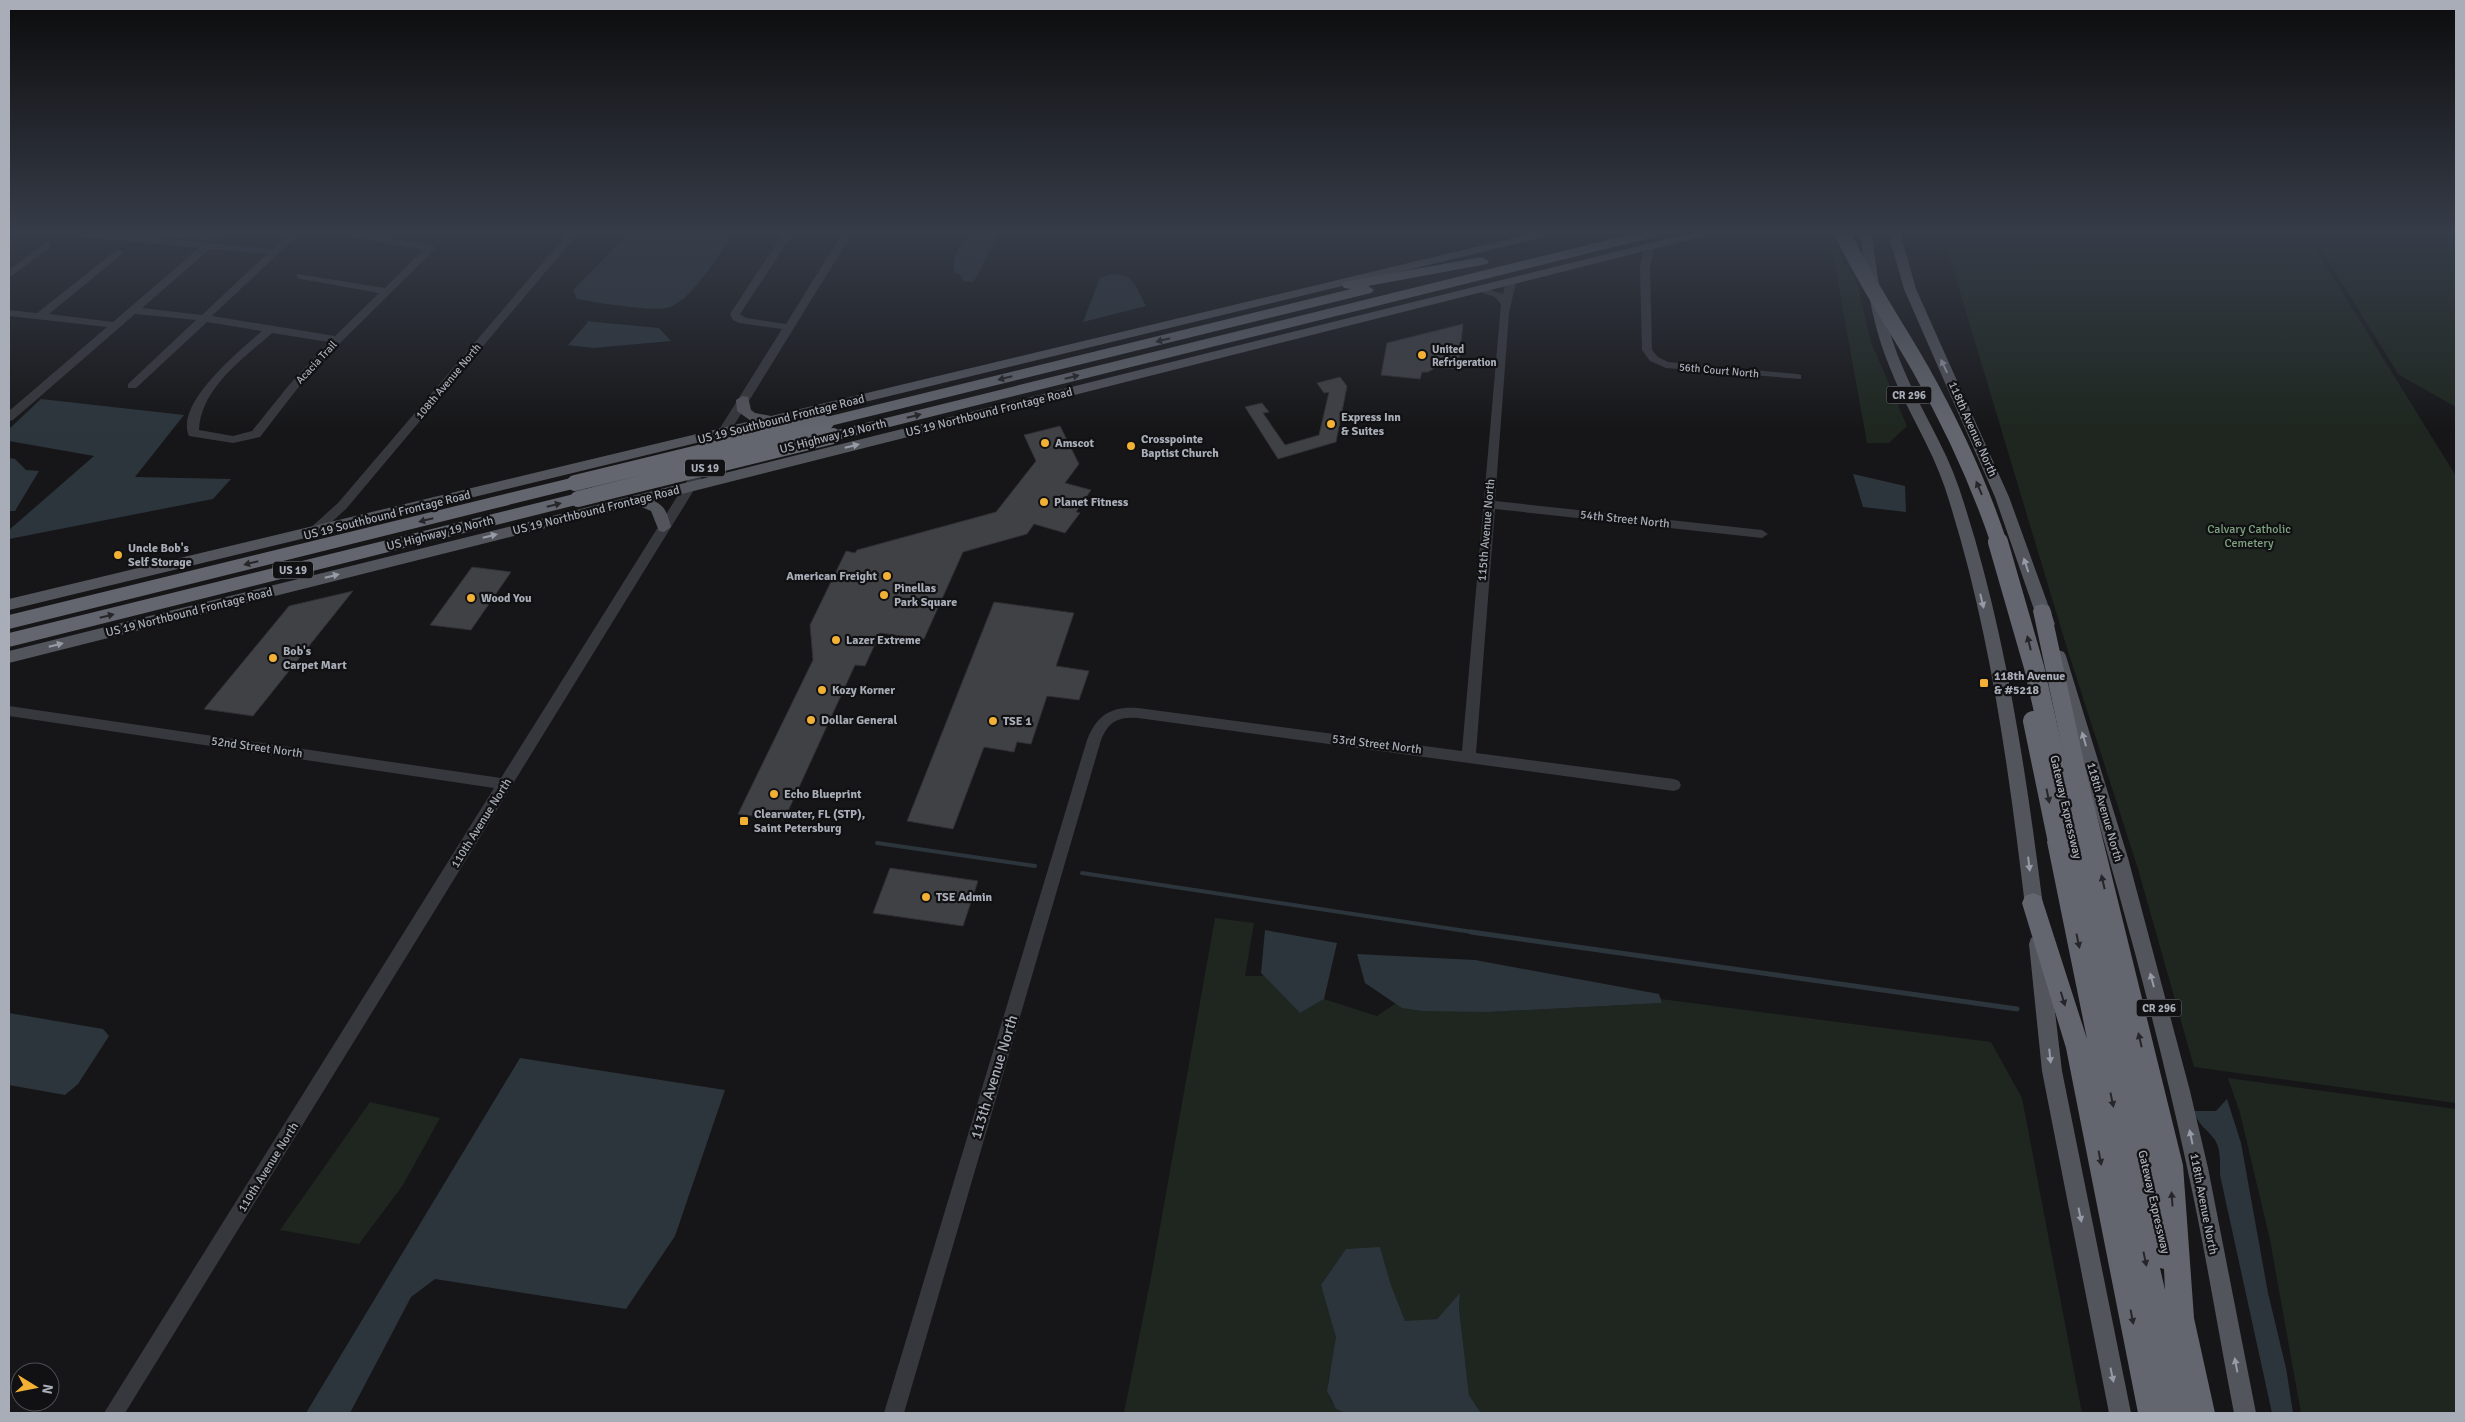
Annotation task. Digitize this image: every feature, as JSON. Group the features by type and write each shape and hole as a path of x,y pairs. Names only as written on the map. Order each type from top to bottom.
{"highway":[{"path":"1244,306 1284,298"},
{"name":"US Highway 19 North","path":"829,437 1343,298"},
{"name":"US Highway 19 North","path":"9,622 576,484 829,437 1388,298"},
{"path":"1249,346 1400,298"},
{"name":"Gateway Expressway","path":"1864,298 1918,389 1969,499 1997,577 2066,843 2201,1413"},
{"name":"Gateway Expressway","path":"1878,298 1949,422 1981,492 2012,580 2027,635 2177,1413"},
{"name":"US Highway 19 North","path":"9,640 576,484"},
{"path":"2042,611 2075,766 2170,1165 2180,1318"},
{"path":"2034,903 2078,1048 2152,1413"}],"main road":[{"name":"US 19 Southbound Frontage Road","path":"9,605 360,522 576,484 644,452 1276,298"},
{"name":"US 19 Northbound Frontage Road","path":"9,657 770,467 829,437 1249,346 1446,298"},
{"name":"CR 296","path":"1875,298 1883,335 1896,369 1945,468 1971,553 1989,631 2015,769 2034,903 2052,1071 2120,1413"},
{"name":"118th Avenue North","path":"1914,298 2002,497 2066,678 2116,848 2170,1050 2196,1159 2245,1413"},
{"path":"743,400 744,411 751,417 779,420"},
{"path":"801,414 791,423 786,432 785,443 792,449 804,452 829,437"},
{"path":"636,500 671,485 704,460 728,445 779,420"},
{"path":"644,452 749,467 770,467"},
{"path":"576,484 605,466 618,467 623,470 629,481 626,494 609,507"},
{"path":"636,500 655,506 660,510 664,527"}],"street":[{"path":"40,317 62,298"},
{"path":"9,417 145,298"},
{"path":"132,386 144,372 225,298"},
{"name":"Acacia Trail","path":"270,329 205,393 197,406 192,426 194,433 238,440 256,434 292,388 337,340 380,298"},
{"name":"108th Avenue North","path":"312,533 342,506 518,298"},
{"path":"744,298 735,314 737,318 749,322 788,326"},
{"name":"110th Avenue North","path":"114,1413 806,298"},
{"path":"1502,298 1506,304"},
{"name":"115th Avenue North","path":"1469,756 1488,504 1506,304 1509,298"},
{"name":"56th Court North","path":"1646,298 1647,350 1654,359 1666,365 1797,377"},
{"path":"132,310 204,318 337,340"},
{"path":"9,313 116,325"},
{"name":"54th Street North","path":"1488,504 1762,534"},
{"path":"342,506 342,516 360,522"},
{"name":"52nd Street North","path":"9,711 505,784"},
{"name":"53rd Street North","path":"1094,740 1104,719 1120,711 1469,756 1674,785"},
{"name":"113th Avenue North","path":"894,1413 1094,740"}],"green space":[{"path":"1841,298 1860,298 1871,342 1907,426 1889,443 1867,443"},
{"name":"Calvary Catholic Cemetery","path":"1962,298 2346,298 2456,476 2456,1103 2194,1067 2138,869 2066,645"},
{"path":"2351,298 2456,298 2456,407 2399,375"},
{"path":"1215,918 1254,923 1245,976 1264,976 1300,1013 1324,999 1377,1016 1396,1003 1402,1008 1488,1012 1662,1003 1661,999 1991,1042 2022,1098 2082,1413 1481,1413 1469,1395 1459,1308 1460,1294 1437,1319 1405,1322 1391,1285 1380,1247 1321,1285 1336,1331 1336,1347 1328,1389 1330,1398 1336,1406 1346,1413 1124,1413 1152,1272"},
{"path":"2228,1078 2456,1109 2456,1413 2301,1413 2270,1240 2240,1113"},
{"path":"370,1102 440,1118 403,1185 359,1244 280,1230"}],"shaded area":[{"path":"683,298 670,307 662,309 639,308 577,299"},
{"path":"1092,298 1142,298 1146,306 1083,322"},
{"path":"585,321 659,328 671,341 593,348 568,345 588,322"},
{"path":"41,399 184,415 135,477 231,479 213,499 9,539 9,530 94,456 9,441 9,429"},
{"path":"9,458 15,459 26,470 39,471 15,511 9,511"},
{"path":"1853,474 1905,486 1906,512 1863,507"},
{"path":"1265,930 1337,943 1324,999 1300,1013 1261,973"},
{"path":"1357,954 1475,960 1659,994 1662,1003 1488,1012 1423,1011 1402,1008 1365,983"},
{"path":"9,1013 103,1029 109,1036 78,1084 65,1095 9,1085"},
{"path":"520,1058 725,1090 675,1236 626,1309 435,1279 411,1297 350,1413 306,1413"},
{"path":"2227,1099 2241,1143 2268,1293 2286,1368 2293,1413 2272,1413 2220,1175 2218,1148 2215,1140 2195,1116 2194,1111 2216,1111"},
{"path":"1380,1247 1391,1285 1405,1321 1437,1319 1460,1293 1459,1308 1469,1395 1481,1413 1346,1413 1336,1409 1327,1391 1336,1337 1321,1285 1346,1249"}],"building":[{"name":"United Refrigeration","path":"1463,324 1458,369 1436,367 1428,372 1422,372 1420,379 1381,375 1387,343"},
{"name":"Express Inn & Suites","path":"1340,377 1347,386 1336,442 1278,459 1245,407 1262,403 1269,412 1263,413 1285,445 1319,435 1329,392 1324,393 1317,383"},
{"name":"Pinellas Park Square","path":"1060,426 1079,464 1065,483 1091,490 1076,512 1080,513 1065,533 1034,524 1027,534 963,552 924,639 880,633 865,666 855,665 784,820 738,814 813,660 810,625 846,551 855,553 857,550 996,512 1036,461 1024,435"},
{"name":"Wood You","path":"472,567 511,572 471,630 430,625"},
{"name":"Bob's Carpet Mart","path":"353,591 253,716 204,709 289,606"},
{"name":"TSE 1","path":"994,602 1074,613 1056,666 1089,671 1079,700 1047,696 1031,744 1017,742 1014,752 984,747 953,829 907,821"},
{"name":"TSE Admin","path":"890,868 978,881 963,926 873,913"}],"waterway":[{"path":"877,843 1035,866"},
{"path":"1082,873 1479,933"},
{"path":"1471,932 2017,1009"}],"place":[{"name":"United Refrigeration","path":"1422,355"},
{"name":"Express Inn & Suites","path":"1331,424"},
{"name":"Amscot","path":"1045,443"},
{"name":"Crosspointe Baptist Church","path":"1131,446"},
{"name":"Planet Fitness","path":"1044,502"},
{"name":"Uncle Bob's Self Storage","path":"118,555"},
{"name":"American Freight","path":"887,576"},
{"name":"Pinellas Park Square","path":"884,595"},
{"name":"Wood You","path":"471,598"},
{"name":"Lazer Extreme","path":"836,640"},
{"name":"Bob's Carpet Mart","path":"273,658"},
{"name":"118th Avenue & #5218","path":"1984,683"},
{"name":"Kozy Korner","path":"822,690"},
{"name":"Dollar General","path":"811,720"},
{"name":"TSE 1","path":"993,721"},
{"name":"Echo Blueprint","path":"774,794"},
{"name":"Clearwater, FL (STP), Saint Petersburg","path":"744,821"},
{"name":"TSE Admin","path":"926,897"}]}
